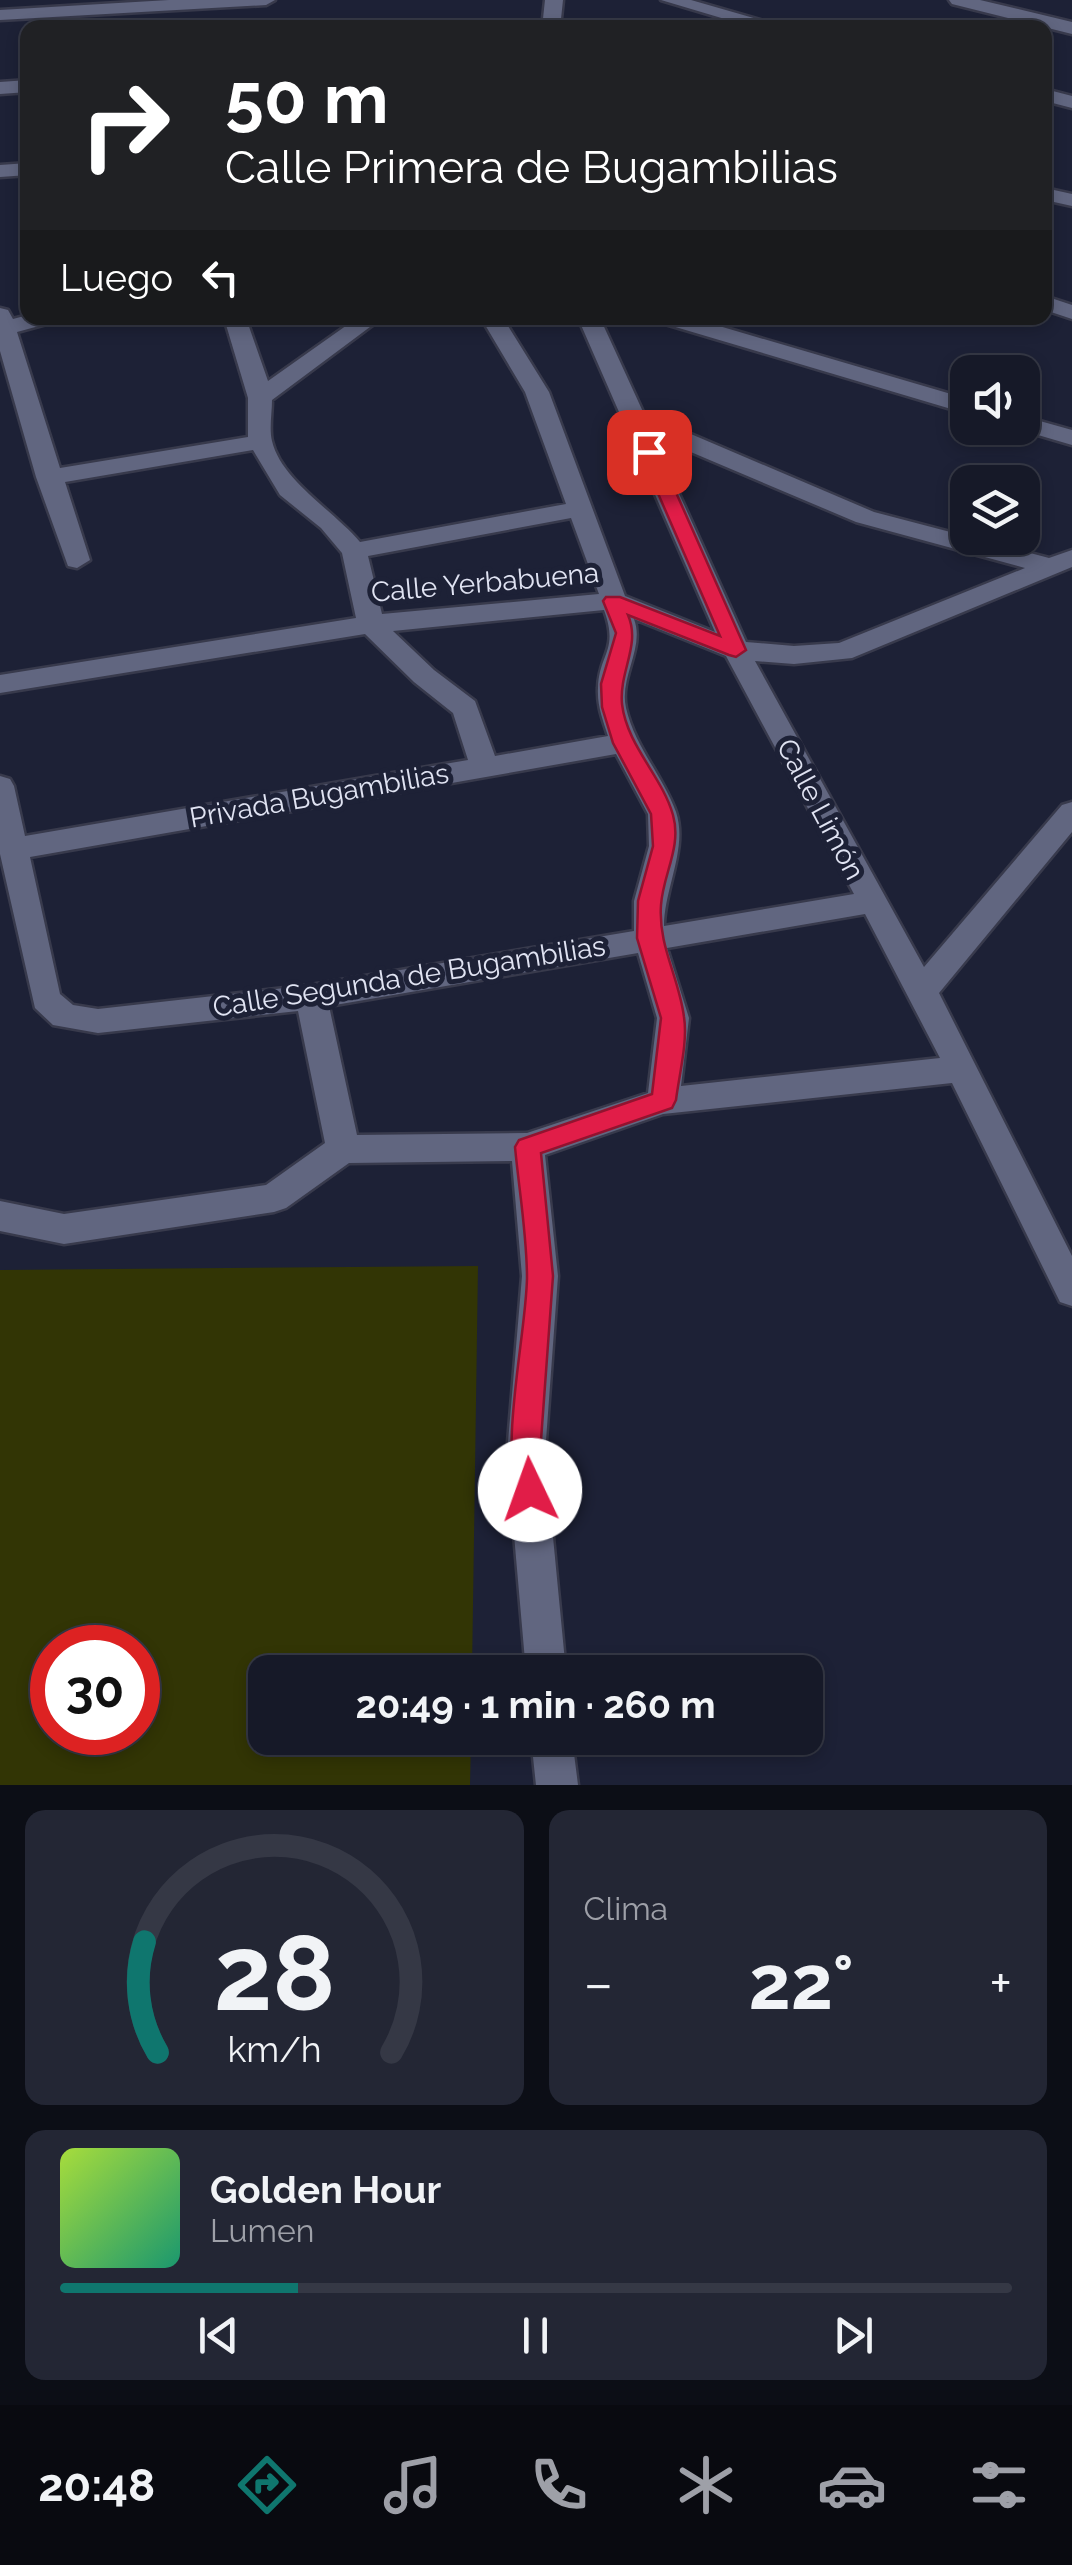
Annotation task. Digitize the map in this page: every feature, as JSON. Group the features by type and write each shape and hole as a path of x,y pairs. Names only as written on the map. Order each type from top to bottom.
{"street":[{"path":"670,0 747,20"},
{"path":"958,0 1039,20"},
{"path":"0,15 269,5"},
{"path":"2,325 48,477 78,560"},
{"path":"238,325 260,398 260,442 289,490 330,522 354,551 370,624 424,676 465,708 484,766"},
{"path":"260,398 361,325"},
{"path":"496,325 538,392 626,633 611,684 612,707 624,743 662,814 664,846 650,901 649,938 673,1018 663,1100"},
{"name":"Calle Limón","path":"592,325 736,650 922,990 1068,1271"},
{"path":"694,325 950,401"},
{"path":"634,420 865,517 1062,562"},
{"path":"1040,428 1072,438"},
{"path":"48,477 260,442"},
{"path":"354,551 580,509"},
{"name":"Calle Yerbabuena","path":"0,684 370,624 613,601 736,650 794,655 843,652 1062,562"},
{"name":"Privada Bugambilias","path":"14,850 624,743"},
{"path":"0,786 14,850"},
{"path":"922,990 1072,812"},
{"name":"Calle Segunda de Bugambilias","path":"14,850 46,999 64,1016 98,1020 311,997 872,902"},
{"path":"311,997 344,1149"},
{"path":"0,1216 64,1229 274,1198 344,1149 528,1147 663,1100 960,1069"},
{"path":"528,1147 540,1276 526,1454 544,1655"},
{"path":"553,1755 556,1785"}],"green space":[{"path":"478,1266 472,1655 248,1655 248,1755 471,1755 470,1785 0,1785 0,1270"}],"route":[{"path":"530,1490 526,1454 540,1276 528,1147 663,1100 673,1018 649,938 650,901 664,846 662,814 624,743 612,707 611,684 626,633 613,601 736,650 649,452"}]}
